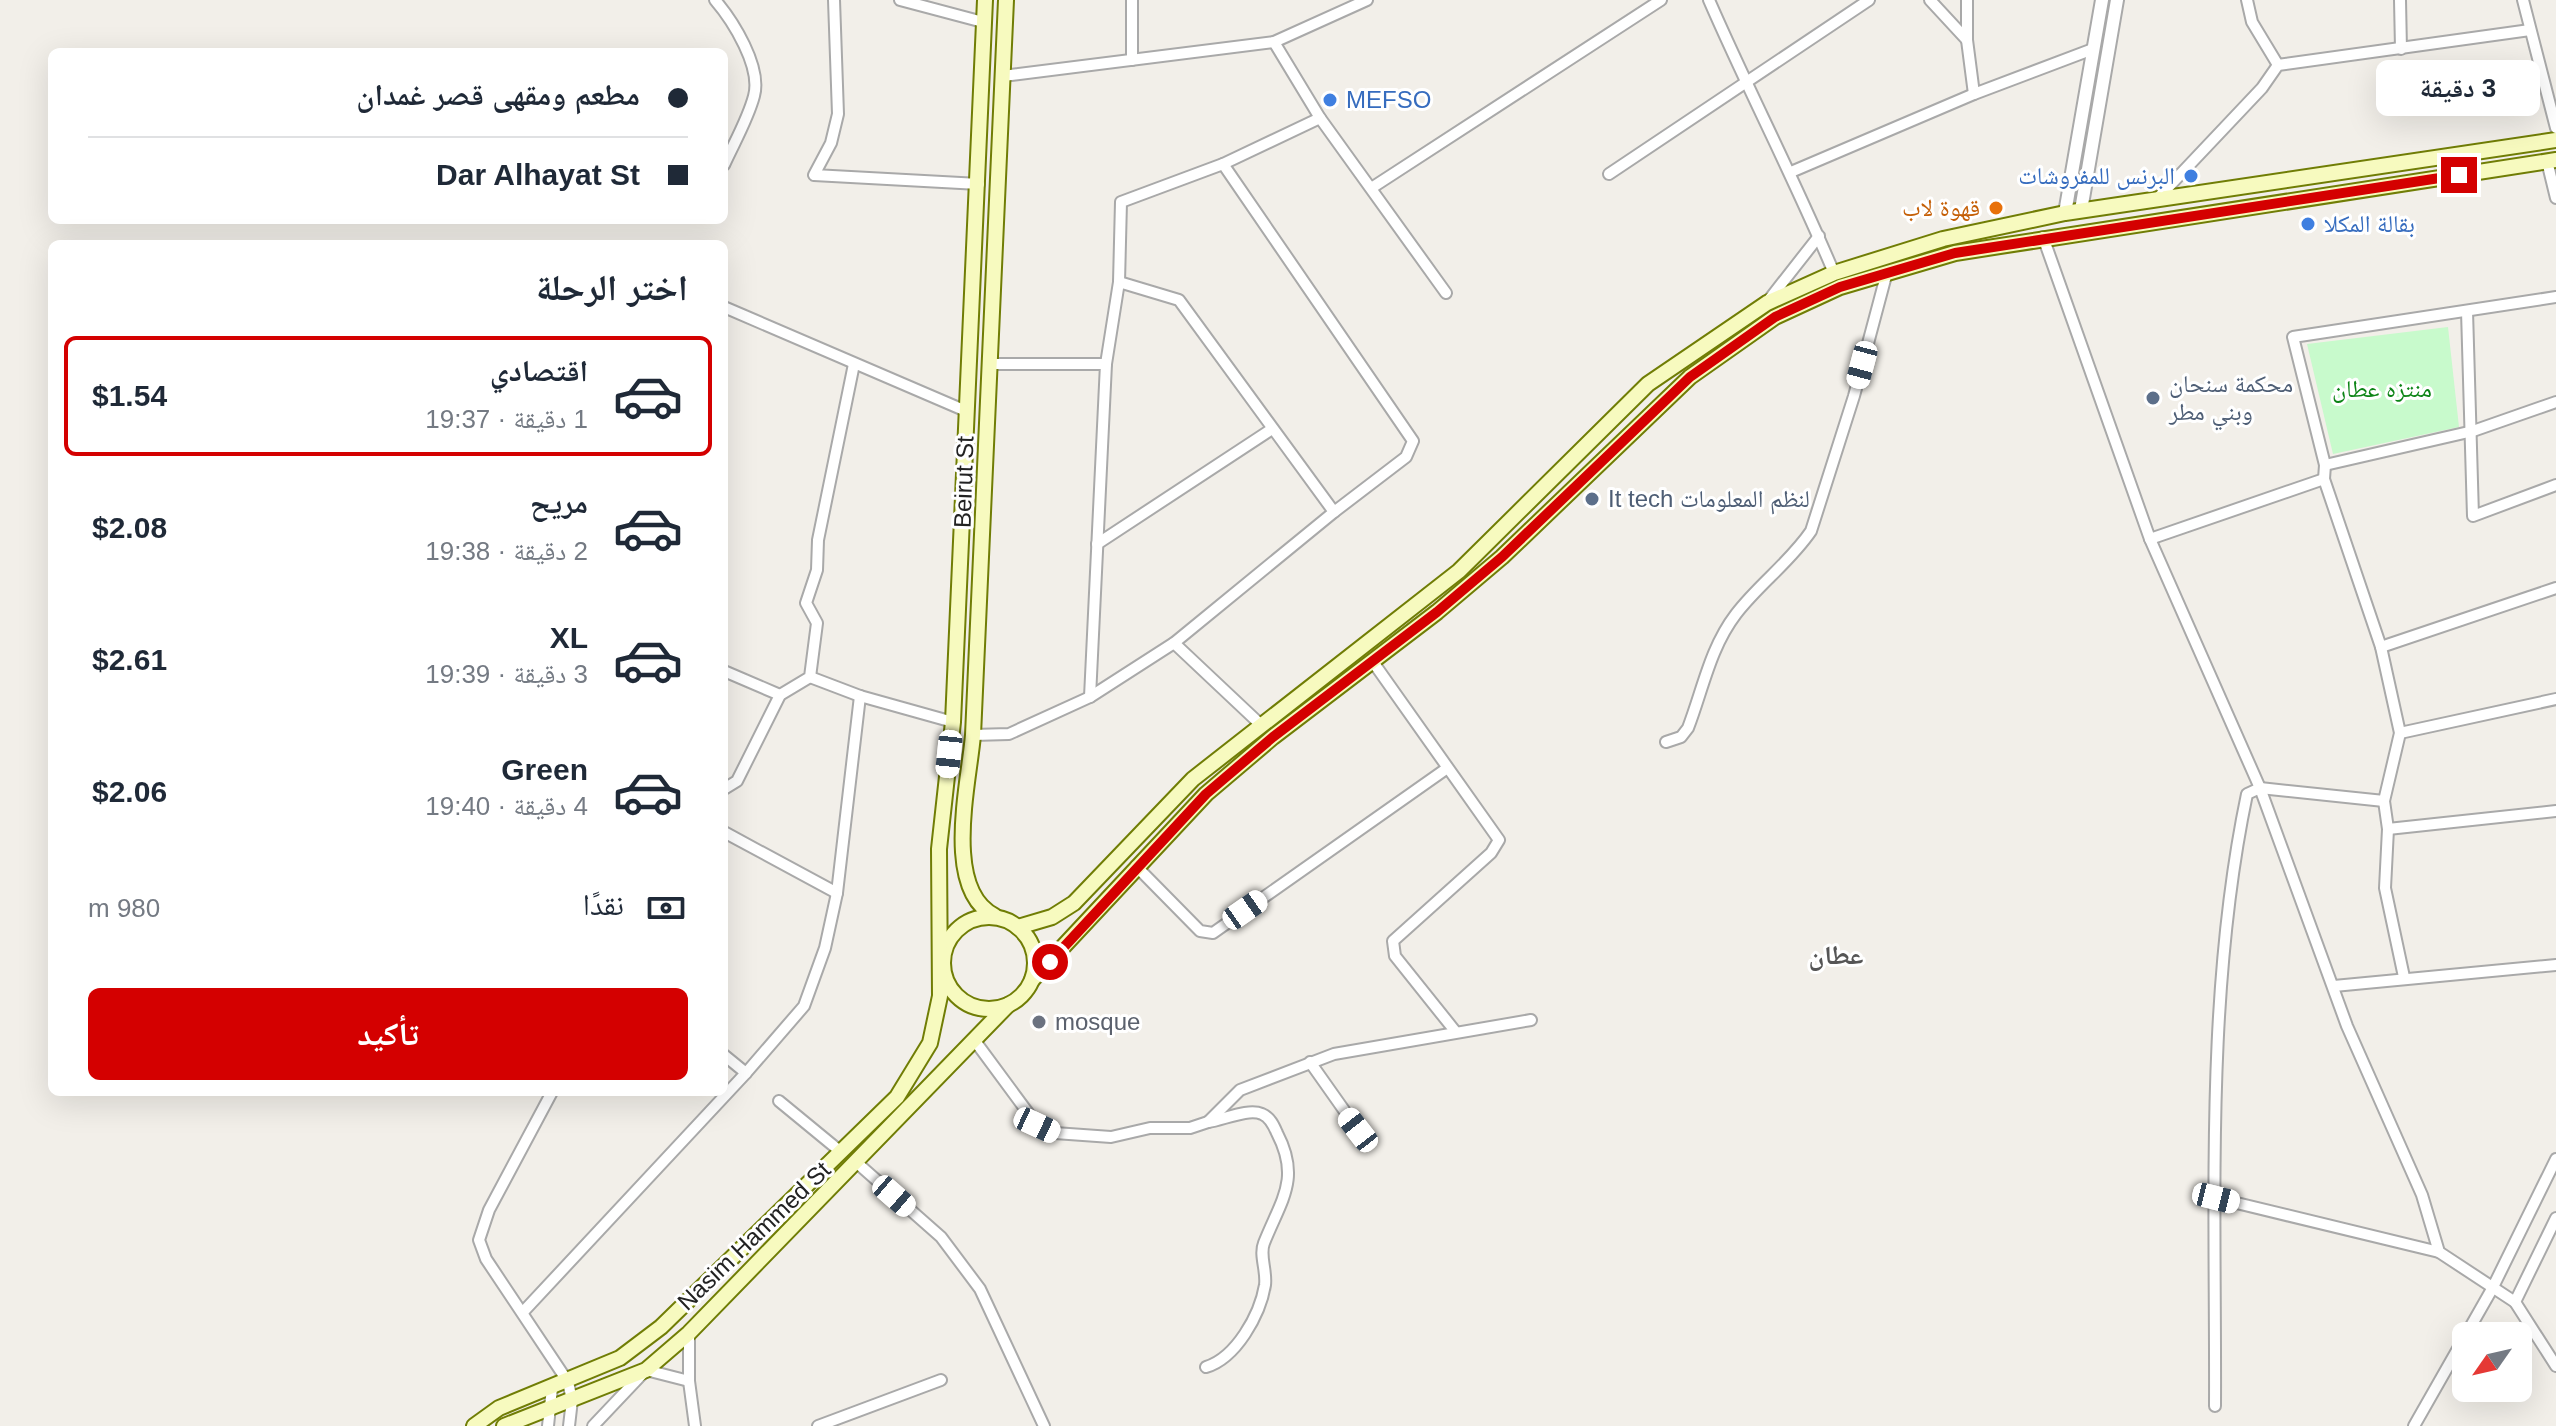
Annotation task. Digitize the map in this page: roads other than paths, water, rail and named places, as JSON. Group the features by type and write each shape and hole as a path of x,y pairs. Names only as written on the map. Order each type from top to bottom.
{"main road":[{"name":"Beirut St","path":"941,964 939,849 953,722 985,0"},
{"name":"Beirut St","path":"995,916 985,911 964,874 962,852 973,735 1006,0"},
{"path":"1018,927 1052,917 1074,903 1193,779 1459,571 1648,384 1767,303 1834,273 1943,239 2065,213 2398,166 2556,140"},
{"path":"1032,980 1034,951 1018,927 995,916 964,923 952,934 941,964 952,992 964,1002 978,1008 1008,1005 1018,999 1136,866 1206,794 1273,737 1373,662 1502,557 1690,377 1723,352 1807,300 1887,272 1994,246 2552,161"},
{"path":"2398,166 2400,183"},
{"path":"1991,229 1994,246"},
{"path":"967,433 985,434"},
{"path":"1260,724 1273,737"},
{"name":"Nasim Hammed St","path":"474,1426 499,1408 620,1358 661,1327 897,1097 930,1043 940,996 941,964"},
{"name":"Nasim Hammed St","path":"504,1426 646,1370 689,1333 1008,1005"}],"street":[{"path":"715,0 730,21 746,55 755,87 728,155"},
{"path":"834,0 838,114 831,143 814,175 979,184"},
{"path":"900,0 983,22"},
{"path":"1132,0 1132,60"},
{"path":"1373,187 1661,0"},
{"path":"1709,0 1744,81 1791,172 1834,273"},
{"path":"1609,174 1869,0"},
{"path":"1930,0 1967,40"},
{"path":"1967,0 1967,40 1974,94"},
{"path":"2065,213 2102,0"},
{"path":"2081,210 2117,0"},
{"path":"2247,0 2252,22 2278,65"},
{"path":"2400,0 2401,49"},
{"path":"2523,0 2556,128"},
{"path":"1003,76 1274,42 1359,2"},
{"path":"2156,201 2278,65 2530,30"},
{"path":"1274,42 1320,118 1373,187 1446,293"},
{"path":"1791,172 1974,94 2093,49"},
{"path":"1090,697 1106,364 1119,282 1121,202 1223,164 1320,118"},
{"path":"2552,161 2556,198"},
{"path":"973,735 1009,734 1090,697 1174,643 1406,457 1413,441 1223,164"},
{"path":"1767,303 1819,236"},
{"path":"2043,237 2150,539 2260,788 2347,1026 2422,1195 2439,1252"},
{"path":"1666,742 1681,737 1688,728 1712,655 1736,614 1798,550 1811,531 1854,396 1887,272"},
{"path":"1119,282 1179,300 1334,512"},
{"path":"2404,977 2385,888 2388,829 2384,801 2400,733 2381,647 2324,479 2325,465 2293,337 2556,297"},
{"path":"728,309 966,411"},
{"path":"2467,311 2473,431 2473,516 2556,485"},
{"path":"810,677 817,623 806,603 817,570 818,540 854,364"},
{"path":"990,364 1106,364"},
{"path":"2325,465 2473,431 2556,402"},
{"path":"1097,544 1272,429"},
{"path":"2150,539 2324,479"},
{"path":"2381,647 2556,588"},
{"path":"1174,643 1260,724"},
{"path":"1373,662 1499,840 1491,853 1393,941 1392,948 1455,1031"},
{"path":"728,673 780,695"},
{"path":"728,787 737,781 780,695 810,677"},
{"path":"810,677 860,696 953,722"},
{"path":"728,1092 804,1006 825,948 837,893 860,696"},
{"path":"2400,733 2556,699"},
{"path":"1136,866 1200,931 1213,933 1446,769"},
{"path":"2215,1406 2219,1030 2236,849 2247,794 2260,788 2384,801"},
{"path":"2388,829 2556,811"},
{"path":"728,834 837,893"},
{"path":"2334,986 2556,965"},
{"path":"1208,1122 1240,1090 1334,1054 1531,1020"},
{"path":"975,1041 1037,1125 1055,1133 1111,1137 1150,1128 1190,1128 1252,1112 1263,1114 1272,1122 1289,1161 1280,1212 1261,1251 1265,1286 1234,1351 1206,1367"},
{"path":"728,1058 746,1073"},
{"path":"1310,1062 1358,1130"},
{"path":"550,1096 489,1210 479,1240 486,1259 568,1382 572,1400 569,1426"},
{"path":"523,1312 725,1096"},
{"path":"779,1101 841,1152"},
{"path":"2414,1426 2492,1289 2556,1159"},
{"path":"856,1162 941,1237 980,1289 1044,1426"},
{"path":"2216,1198 2439,1252 2515,1302 2556,1366"},
{"path":"2515,1302 2555,1223"},
{"path":"689,1333 689,1381 695,1426"},
{"path":"593,1426 646,1370 689,1381"},
{"path":"818,1426 941,1380"},
{"path":"548,1426 552,1388"}],"place":[{"name":"MEFSO","path":"1330,100"},
{"name":"البرنس للمفروشات","path":"2191,176"},
{"name":"قهوة لاب","path":"1996,208"},
{"name":"بقالة المكلا","path":"2308,224"},
{"name":"محكمة سنحان وبني مطر","path":"2153,398"},
{"name":"It tech لنظم المعلومات","path":"1592,499"},
{"name":"mosque","path":"1039,1022"}],"district":[{"name":"عطان","path":"1836,955"}],"park label":[{"name":"منتزه عطان","path":"2382,389"}]}
